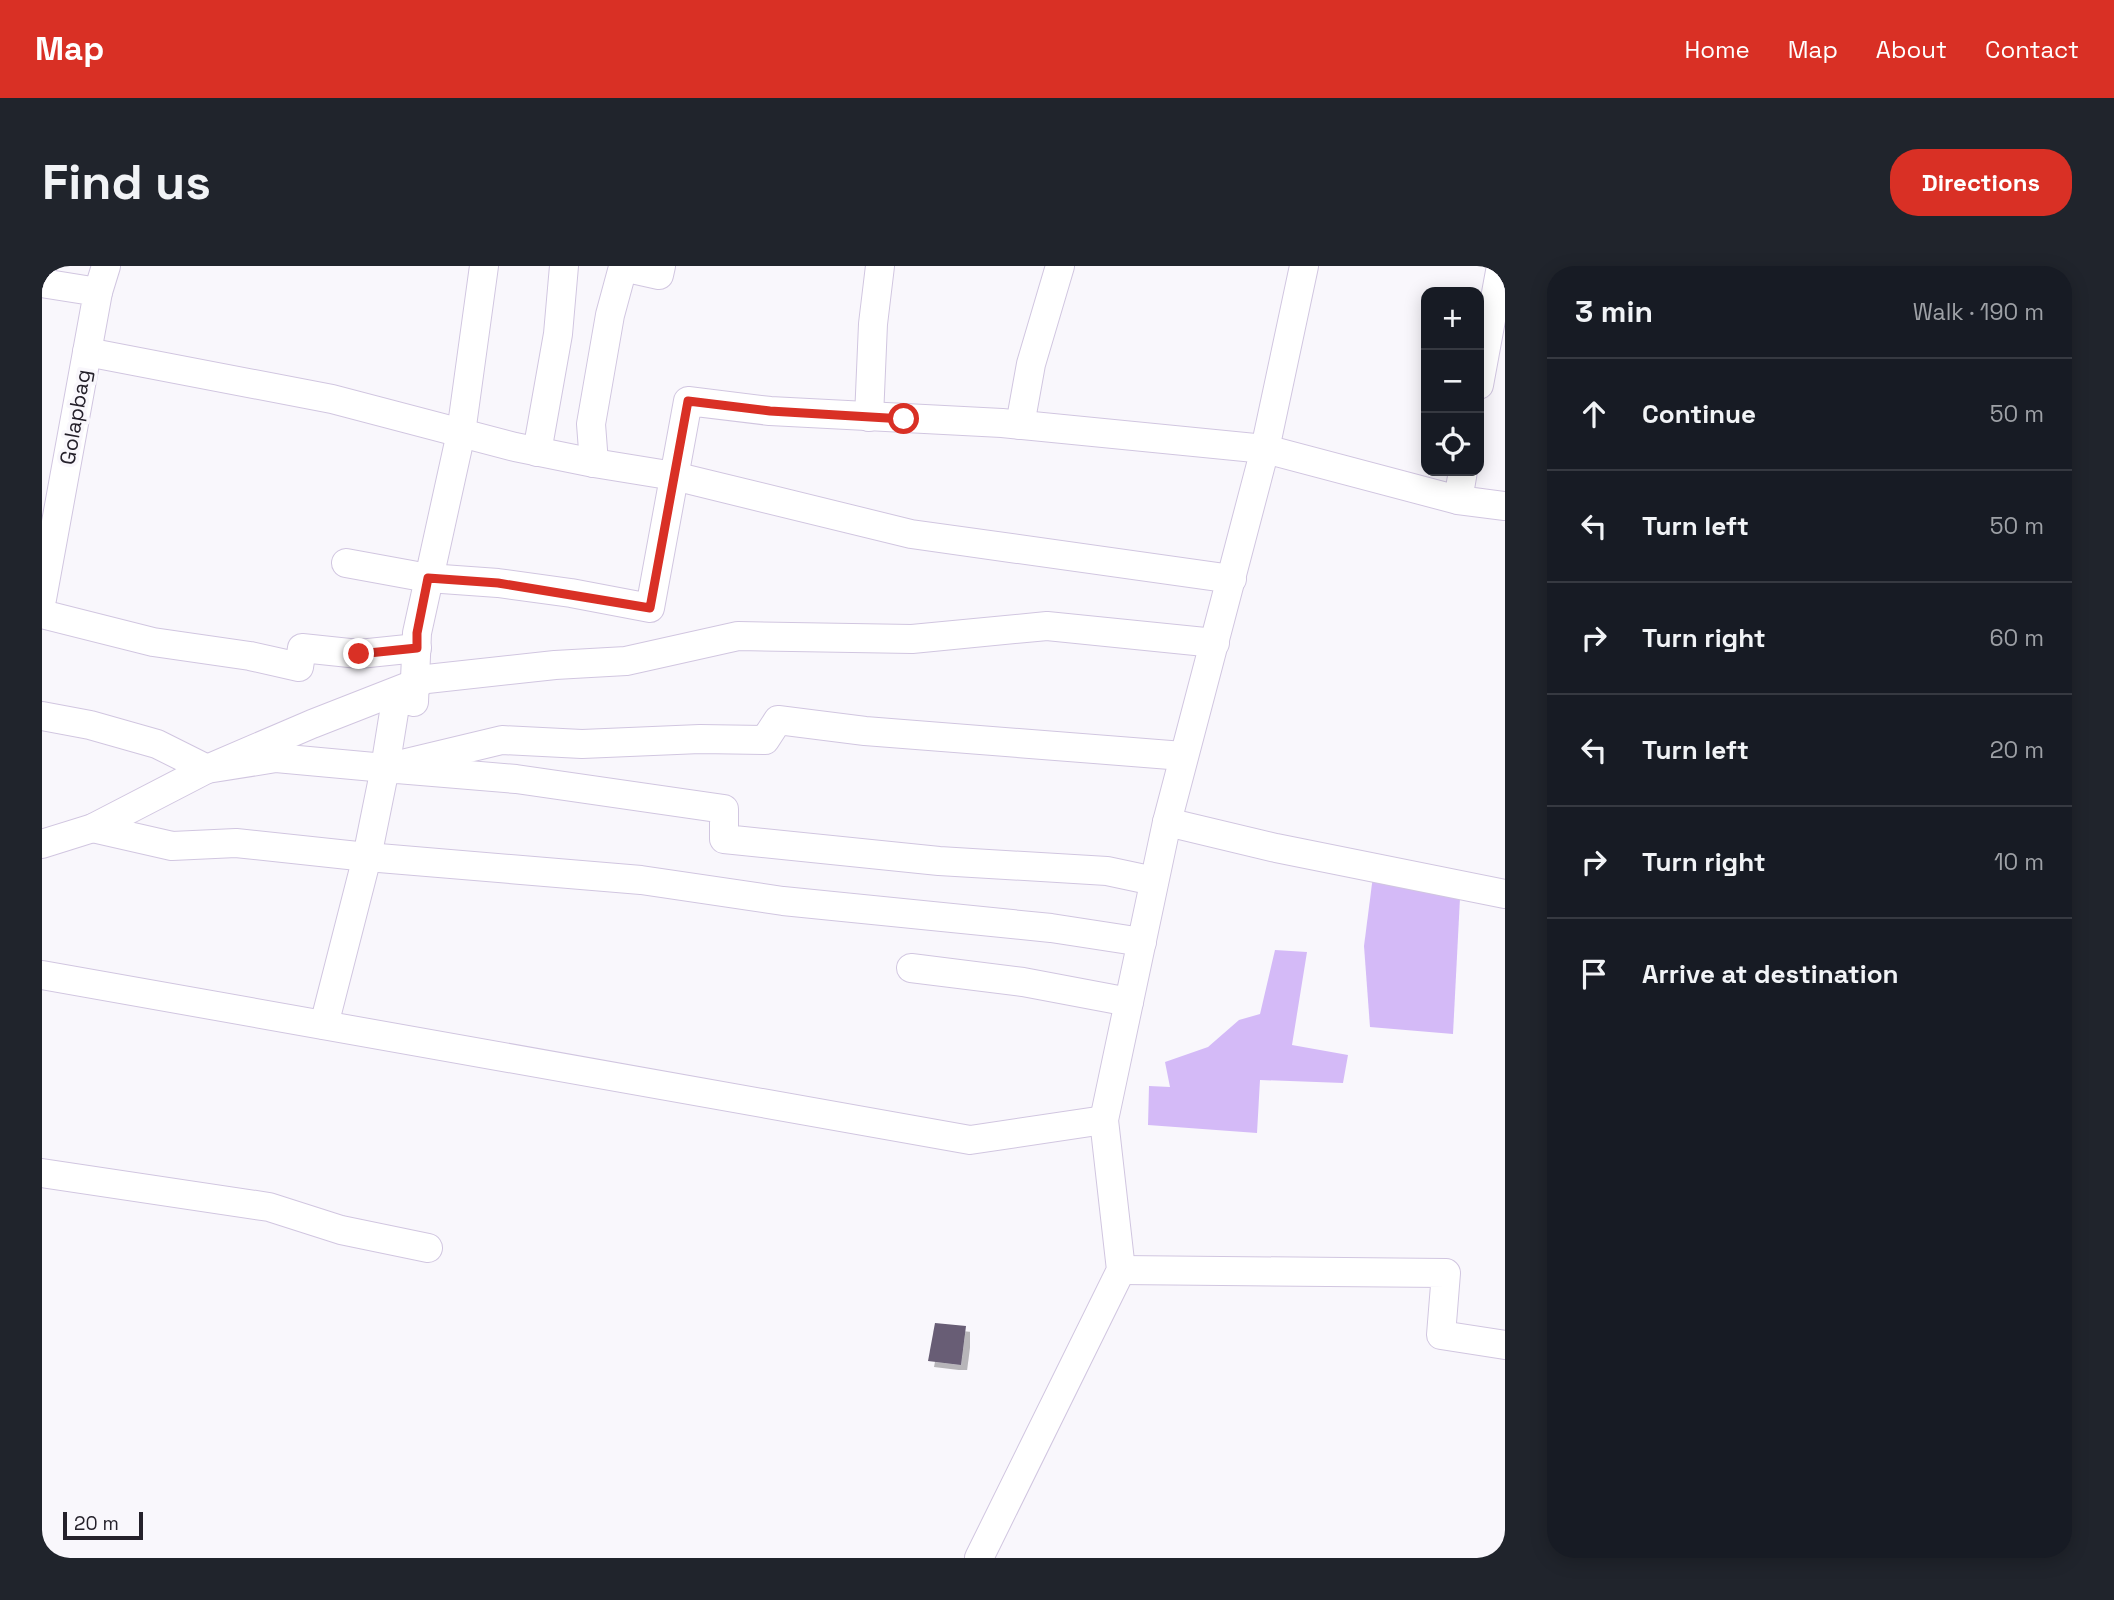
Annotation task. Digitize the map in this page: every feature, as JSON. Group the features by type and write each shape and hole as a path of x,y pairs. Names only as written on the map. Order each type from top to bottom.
{"street":[{"path":"324,1025 367,857 395,706 399,698 414,702 417,633 461,433 484,266"},
{"path":"537,452 558,334 564,266"},
{"path":"594,463 591,424 610,315 623,267 659,275 661,266"},
{"path":"869,417 873,324 880,266"},
{"path":"1020,425 1031,363 1060,266"},
{"path":"979,1558 1121,1270 1104,1120 1167,822 1265,449 1304,266"},
{"path":"1484,358 1501,266"},
{"name":"Golapbag","path":"42,283 102,279 43,584"},
{"path":"88,352 332,400 537,452 674,476 911,534 1232,579"},
{"path":"346,563 428,578 498,583 650,608 688,401 770,411 1020,425 1265,449 1458,500 1505,506"},
{"path":"1458,500 1462,476"},
{"path":"42,614 153,642 250,656 299,667 302,648 359,654 417,648"},
{"path":"42,844 93,828 207,769 427,679 555,665 626,661 738,636 912,639 1047,626 1216,643"},
{"path":"42,716 90,725 157,744 207,769 276,758 516,779 724,808 724,839 939,861 1107,871 1154,881"},
{"path":"385,768 502,740 582,744 699,739 765,740 778,720 865,731 1183,756"},
{"path":"1167,822 1276,848 1505,894"},
{"path":"93,828 172,846 236,843 641,880 783,901 1051,928 1142,942"},
{"path":"911,968 1024,982 1129,1002"},
{"path":"42,975 970,1140 1104,1120"},
{"path":"42,1173 270,1207 341,1230 428,1248"},
{"path":"1121,1270 1447,1273 1441,1335 1505,1345"}],"shaded area":[{"path":"1373,876 1460,898 1453,1034 1370,1027 1364,946"},
{"path":"1275,950 1307,952 1292,1045 1348,1055 1343,1083 1260,1080 1257,1133 1148,1125 1149,1086 1170,1087 1165,1062 1208,1047 1239,1020 1260,1014"}],"building":[{"path":"935,1323 966,1326 961,1365 928,1361"}],"route":[{"path":"359,654 417,648 417,633 428,578 498,583 650,608 688,401 770,411 904,419"}]}
